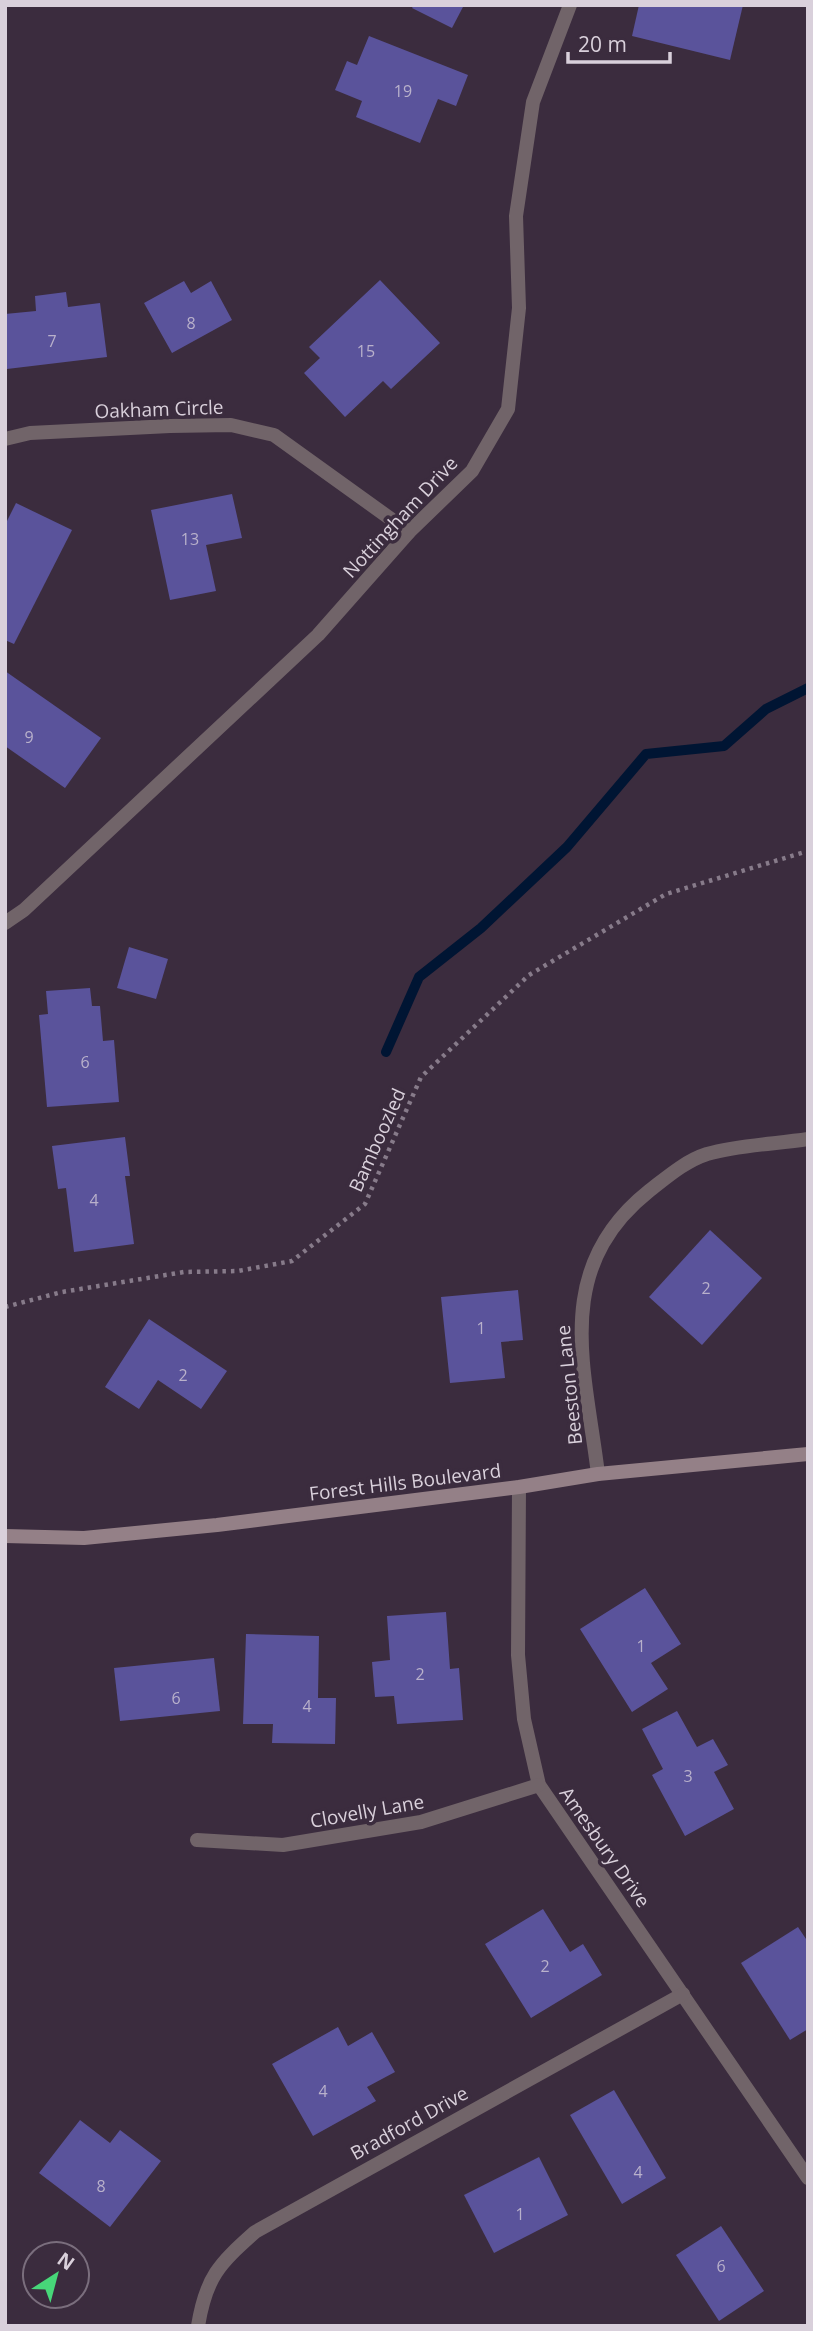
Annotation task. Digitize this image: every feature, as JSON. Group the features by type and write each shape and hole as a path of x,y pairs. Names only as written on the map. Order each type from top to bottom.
{"main road":[{"name":"Forest Hills Boulevard","path":"5,1536 84,1538 519,1487 598,1474 808,1454"}],"street":[{"name":"Nottingham Drive","path":"5,923 24,910 318,635 409,532 472,471 508,409 519,308 516,216 533,102 570,5"},
{"name":"Oakham Circle","path":"5,439 30,433 231,425 274,435 409,532"},
{"name":"Beeston Lane","path":"598,1474 580,1329 583,1289 596,1253 616,1222 643,1196 684,1166 706,1154 808,1139"},
{"name":"Amesbury Drive","path":"519,1487 518,1655 524,1718 539,1786 808,2178"},
{"name":"Clovelly Lane","path":"197,1840 283,1845 421,1822 539,1786"},
{"name":"Bradford Drive","path":"198,2326 203,2299 220,2263 255,2232 683,1994"}],"path":[{"name":"Bamboozled","path":"5,1307 62,1292 184,1272 238,1270 292,1261 365,1204 421,1077 529,975 666,894 808,851"}],"building":[{"path":"414,5 464,5 452,28 412,8"},
{"path":"639,5 743,5 730,60 632,36"},
{"path":"369,36 468,75 456,106 438,99 420,143 356,117 362,101 335,90 347,61 357,65"},
{"path":"380,280 440,343 391,389 383,381 345,417 304,373 320,358 309,347"},
{"path":"184,281 191,293 211,281 232,320 172,353 144,303"},
{"path":"66,292 68,307 100,303 107,357 7,369 5,314 36,311 35,296"},
{"path":"232,494 242,538 206,545 216,591 170,600 151,510"},
{"path":"16,503 72,530 14,644 5,640 5,525"},
{"path":"5,671 101,738 65,788 5,746"},
{"path":"129,947 168,959 156,999 117,988"},
{"path":"90,988 92,1006 100,1006 103,1041 114,1040 119,1102 47,1107 39,1015 48,1014 46,991"},
{"path":"125,1137 130,1176 125,1176 134,1244 74,1252 66,1188 58,1189 52,1146"},
{"path":"710,1230 762,1278 702,1345 649,1297"},
{"path":"518,1290 523,1340 501,1342 505,1378 450,1383 441,1297"},
{"path":"149,1319 227,1371 201,1409 158,1380 139,1409 105,1387"},
{"path":"645,1588 681,1644 651,1663 668,1689 632,1712 580,1629"},
{"path":"446,1612 450,1669 459,1668 463,1720 397,1724 394,1696 375,1697 372,1662 390,1660 387,1616"},
{"path":"246,1634 319,1636 318,1698 336,1698 335,1744 272,1743 273,1724 243,1724"},
{"path":"214,1658 220,1711 120,1721 114,1668"},
{"path":"677,1711 697,1747 713,1739 728,1765 714,1772 734,1809 685,1836 652,1775 663,1769 642,1729"},
{"path":"543,1909 570,1952 583,1944 602,1975 531,2018 485,1944"},
{"path":"798,1927 808,1942 808,2029 790,2040 741,1963"},
{"path":"338,2027 348,2046 372,2032 395,2072 367,2087 376,2101 313,2136 272,2064"},
{"path":"614,2090 666,2178 622,2204 570,2115"},
{"path":"80,2120 110,2143 120,2130 161,2161 110,2227 39,2173"},
{"path":"539,2157 568,2215 494,2253 464,2195"},
{"path":"721,2226 764,2291 719,2321 676,2255"}],"waterway":[{"path":"386,1052 419,977 481,928 567,847 646,754 724,746 766,709 808,688"}]}
